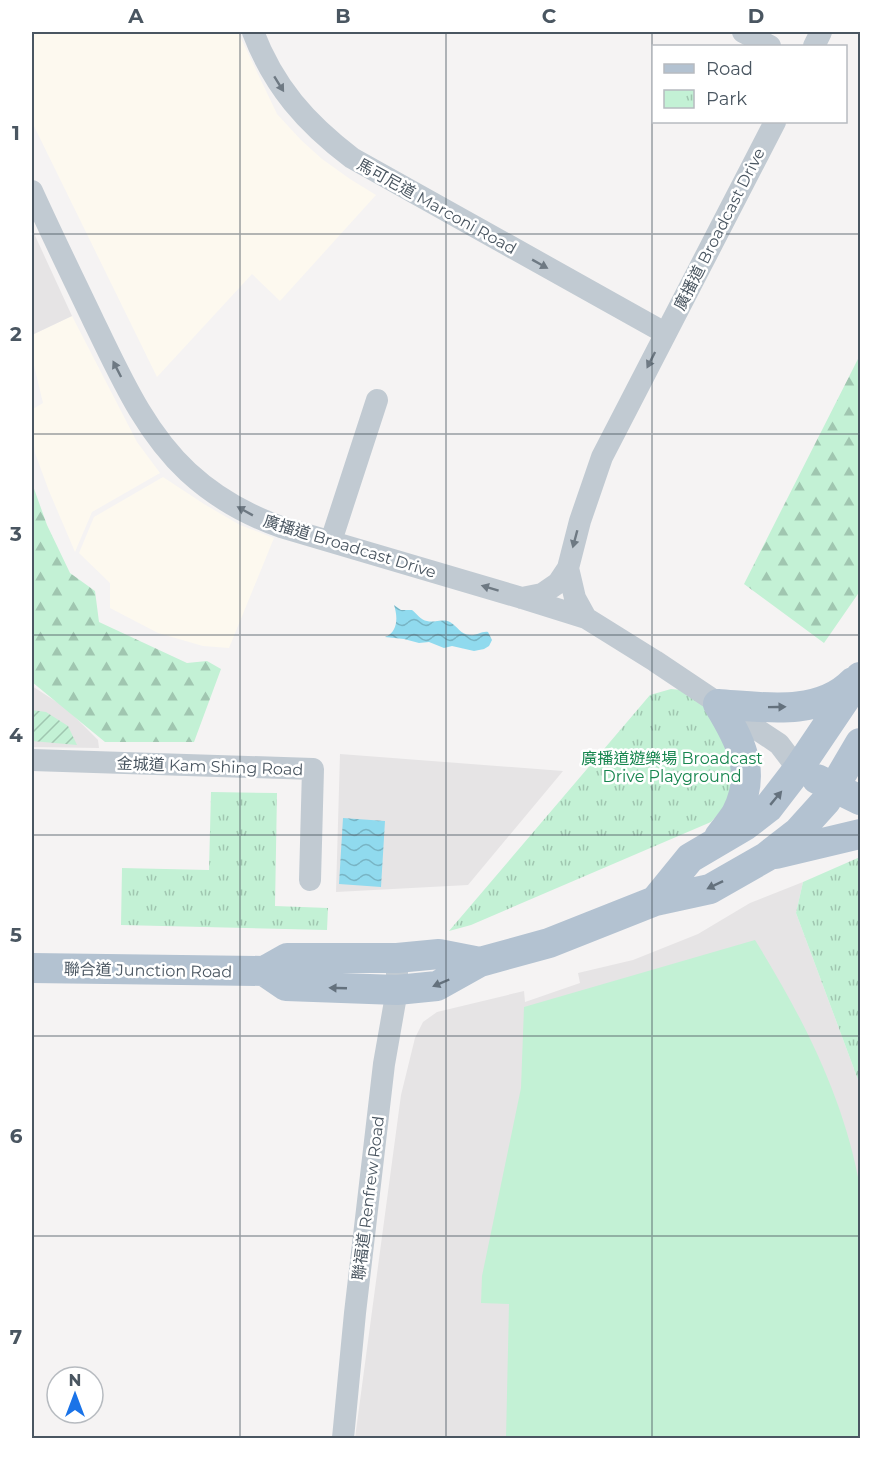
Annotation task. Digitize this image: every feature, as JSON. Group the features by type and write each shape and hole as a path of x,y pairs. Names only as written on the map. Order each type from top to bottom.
{"main road":[{"path":"718,704 767,707 813,703 832,697 861,676"},
{"path":"806,759 861,676"},
{"path":"713,845 736,814 743,795 747,771 739,738 718,704"},
{"name":"聯合道 Junction Road","path":"264,971 286,986 397,990 437,986 480,962 549,942 655,901 710,889 766,857 798,832 850,774 806,759 768,807 746,825 690,858 655,901"},
{"path":"766,857 861,834"},
{"name":"聯合道 Junction Road","path":"32,968 264,971 287,958 397,958 440,954 480,962"}],"street":[{"name":"馬可尼道 Marconi Road","path":"253,32 271,71 295,107 322,135 352,158 665,333"},
{"path":"743,32 768,45"},
{"name":"廣播道 Broadcast Drive","path":"522,598 542,594 558,584 568,568 586,502 602,457 774,123"},
{"name":"廣播道 Broadcast Drive","path":"32,191 117,370 147,423 166,448 195,478 221,498 281,527 586,618 779,744 806,759"},
{"path":"331,541 377,400"},
{"name":"廣播道 Broadcast Drive","path":"568,568 575,598 586,618"},
{"name":"金城道 Kam Shing Road","path":"32,760 313,769 310,880"},
{"name":"聯福道 Renfrew Road","path":"343,1438 388,1030 397,990 397,958"}],"shaded area":[{"path":"32,32 238,32 277,114 322,159 376,195 280,301 252,274 157,377 32,122"},
{"path":"32,229 72,316 32,335"},
{"path":"72,316 137,442 160,473 92,512 75,552 35,453 32,431 33,409 43,403 32,357 32,335"},
{"path":"163,477 240,525 274,538 229,648 203,646 158,633 110,608 110,583 79,553 94,517"},
{"path":"32,686 66,708 98,740 99,748 32,747"},
{"path":"340,754 563,771 468,885 336,892"},
{"path":"803,882 796,913 860,1085 860,1438 355,1438 401,1095 415,1038 423,1022 437,1012 524,991 525,1002 580,983 578,973 633,960 698,934 750,903"}],"green space":[{"path":"860,355 860,591 824,643 744,584"},
{"path":"32,483 47,525 70,573 95,591 99,622 187,663 207,661 221,669 194,742 105,742 32,682"},
{"name":"廣播道遊樂場 Broadcast Drive Playground","path":"671,689 682,690 703,704 729,737 737,793 711,822 471,925 449,931 650,695"},
{"path":"32,710 46,712 68,726 77,745 32,741"},
{"path":"211,792 277,793 275,906 328,908 327,930 121,925 122,868 209,870"},
{"path":"860,857 860,1085 796,913 803,882"},
{"path":"755,940 789,998 819,1058 843,1121 860,1187 860,1438 506,1438 509,1304 481,1303 482,1276 521,1088 524,1007"}],"water":[{"path":"394,605 401,610 412,610 425,620 450,622 467,635 488,632 492,640 489,646 474,651 452,646 444,648 429,642 419,643 385,637 395,628"},
{"path":"343,818 385,821 381,887 339,884"}]}
